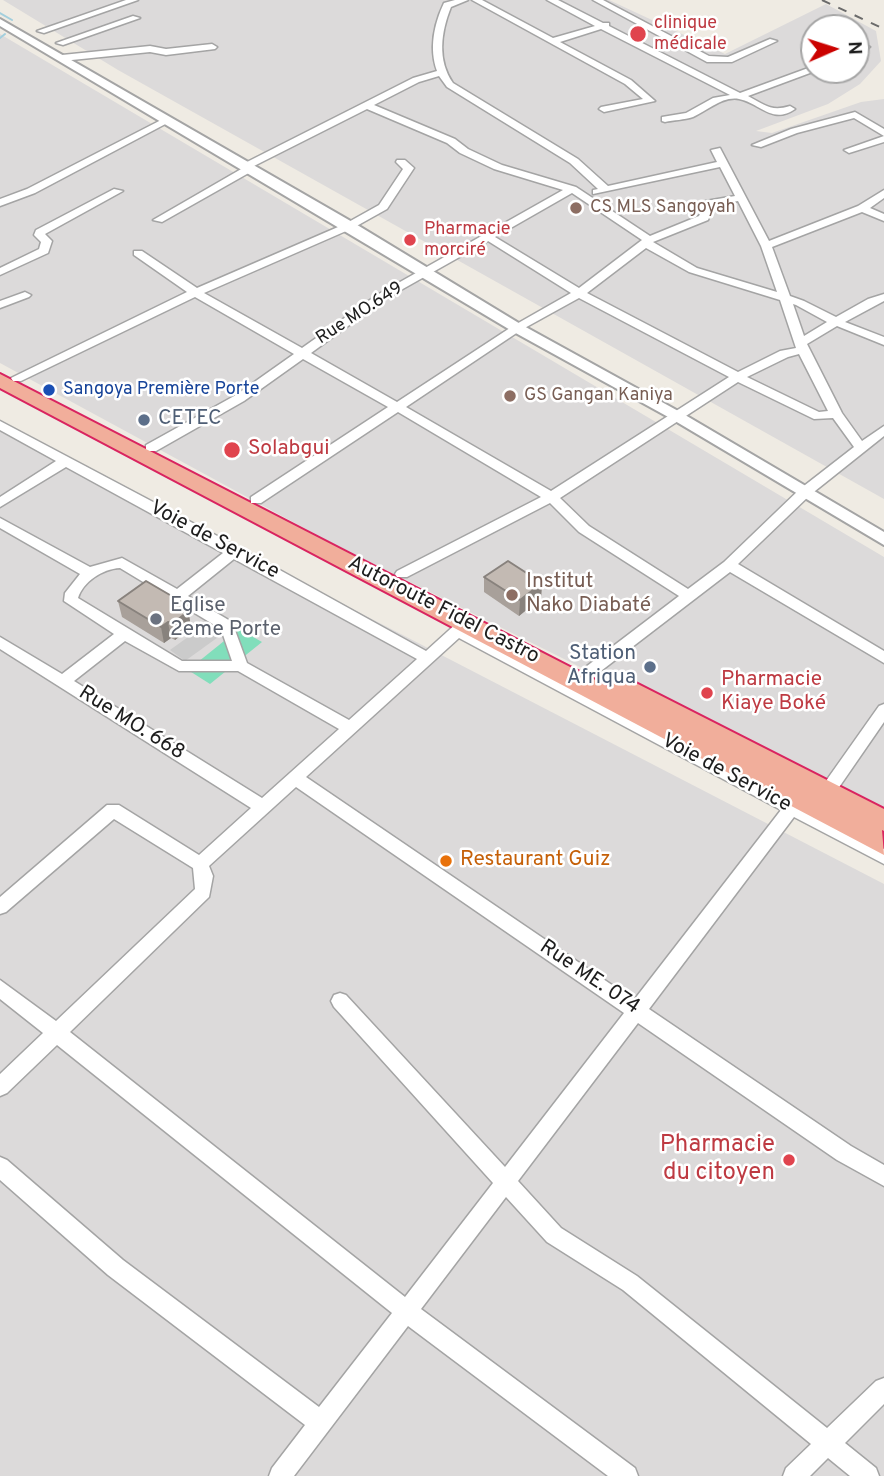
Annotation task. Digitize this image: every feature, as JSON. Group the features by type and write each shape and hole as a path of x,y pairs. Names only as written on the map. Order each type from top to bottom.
{"highway":[{"name":"Autoroute Fidel Castro","path":"6,376 592,670 884,821"},
{"name":"Autoroute Fidel Castro","path":"6,376 712,760 884,844"}],"street":[{"path":"41,30 134,0"},
{"path":"464,0 447,5 440,20 437,41 440,73 450,85 574,161 606,190"},
{"path":"476,0 628,82 650,101 604,109"},
{"path":"551,0 769,111 790,109"},
{"path":"597,0 716,61 729,60 773,41"},
{"path":"60,43 139,21 120,5"},
{"path":"552,41 628,17"},
{"path":"0,22 427,272 517,328 675,415 884,539"},
{"path":"62,58 150,49 166,52 212,47"},
{"path":"158,220 249,167 416,80 440,73"},
{"path":"665,119 689,115 716,100 740,96 800,74"},
{"path":"368,106 451,141 464,151 498,167 577,192 693,270 784,301 800,303 836,323 884,341"},
{"path":"757,145 794,131 855,115 884,132"},
{"path":"0,203 31,191 169,120"},
{"path":"849,150 884,139"},
{"path":"592,670 729,565 805,492 876,442 836,414 802,347 766,246 716,150"},
{"path":"6,376 349,226 383,207 409,168 401,162"},
{"path":"577,192 606,190 724,163"},
{"path":"0,272 44,251 47,241 39,236 40,232 118,191"},
{"name":"Rue MO.649","path":"151,448 240,398 381,297 487,236 577,192"},
{"path":"766,246 862,208 884,193"},
{"path":"256,500 400,408 517,328 578,294 648,242 704,218 710,202 739,198"},
{"path":"862,208 884,218"},
{"path":"487,236 578,294 738,377 818,416 836,414"},
{"path":"138,253 196,293 551,497 584,529 689,596"},
{"path":"0,304 25,295"},
{"path":"402,574 551,497 738,377 802,347 836,323 884,297"},
{"name":"Voie de Service","path":"0,425 428,658"},
{"path":"0,503 66,461"},
{"path":"0,522 90,573"},
{"path":"178,596 235,551"},
{"path":"241,666 227,626 122,563 110,563 90,573 73,591 71,601 179,666 241,666 352,729"},
{"path":"729,565 884,658"},
{"path":"200,864 262,806 352,729 462,626"},
{"path":"63,681 125,633"},
{"name":"Rue MO. 668","path":"0,642 262,806"},
{"path":"827,792 884,710"},
{"name":"Voie de Service","path":"712,760 792,808 884,857"},
{"name":"Rue ME. 074","path":"295,778 844,1153 884,1176"},
{"path":"280,1476 792,808"},
{"path":"0,907 113,810 200,864 204,876 203,891 0,1087"},
{"path":"0,988 407,1312 627,1476"},
{"path":"340,1001 554,1235 630,1283 868,1476"},
{"path":"0,1167 145,1290 321,1423"},
{"path":"794,1476 884,1389"}],"shaded area":[{"path":"3,0 609,0 725,54 800,17 800,84 860,84 828,104 756,131 772,133 861,102 884,99 884,499 118,70"},
{"path":"826,4 845,14 806,14"},
{"path":"870,28 876,31 881,61 870,73"},
{"path":"0,34 884,557 884,819 328,541 0,363"},
{"path":"0,423 194,527 884,884 884,1476 0,1476"},
{"path":"206,624 221,635 185,661 170,650"}],"green space":[{"path":"239,629 262,642 210,684 188,670"}],"building":[{"path":"508,561 542,583 520,600 484,577"},
{"path":"146,581 187,605 181,610 186,613 172,624 168,622 161,627 118,601"}],"waterway":[{"path":"0,13 12,20"},
{"path":"0,38 5,34"}],"railway":[{"path":"822,0 884,29"}],"place":[{"name":"clinique médicale","path":"638,34"},
{"name":"CS MLS Sangoyah","path":"576,208"},
{"name":"Pharmacie morciré","path":"410,240"},
{"name":"Sangoya Première Porte","path":"49,390"},
{"name":"GS Gangan Kaniya","path":"510,396"},
{"name":"CETEC","path":"144,420"},
{"name":"Solabgui","path":"232,450"},
{"name":"Institut Nako Diabaté","path":"512,595"},
{"name":"Eglise 2eme Porte","path":"156,619"},
{"name":"Station Afriqua","path":"650,667"},
{"name":"Pharmacie Kiaye Boké","path":"707,693"},
{"name":"Restaurant Guiz","path":"446,861"},
{"name":"Pharmacie du citoyen","path":"789,1160"}]}
